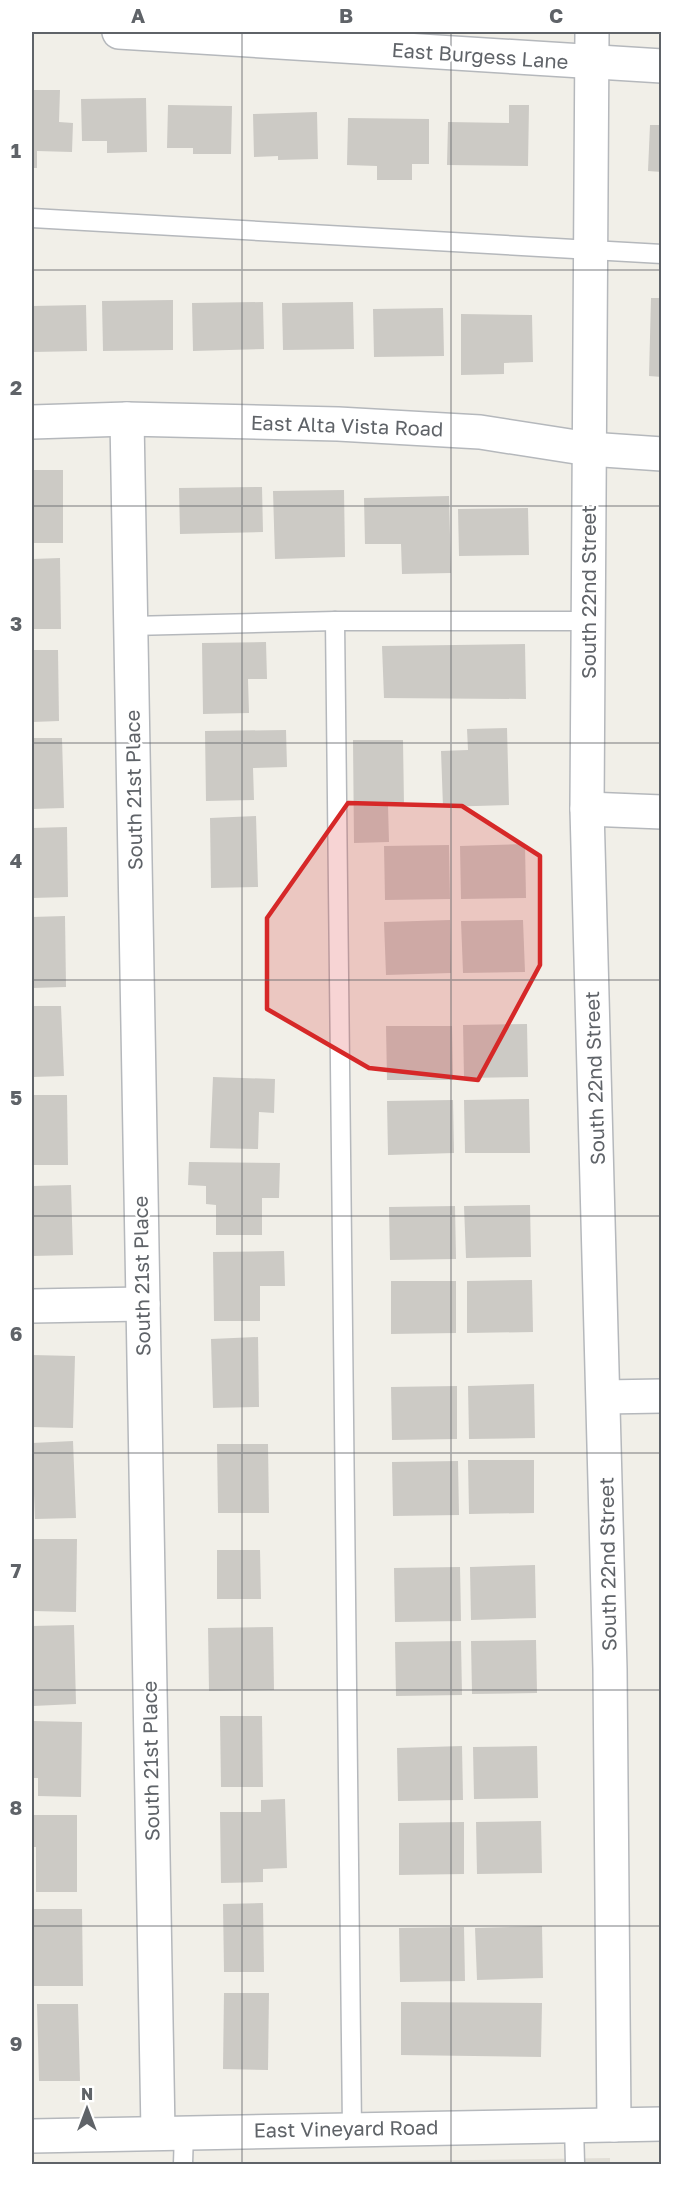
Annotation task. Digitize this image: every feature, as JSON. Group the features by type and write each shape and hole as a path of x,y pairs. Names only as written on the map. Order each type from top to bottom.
{"street":[{"name":"East Burgess Lane","path":"132,32 592,47 662,66"},
{"name":"South 22nd Street","path":"592,47 587,808 610,1669 614,2125"},
{"name":"East Alta Vista Road","path":"32,422 127,419 338,424 480,432 589,449 662,454"},
{"name":"South 21st Place","path":"127,419 143,1304 171,2132"},
{"path":"587,808 662,812"},
{"path":"32,1305 143,1304"},
{"path":"604,1397 662,1396"},
{"name":"East Vineyard Road","path":"32,2136 662,2124"}],"lane":[{"path":"32,218 662,254"},
{"path":"335,621 352,2129"},
{"path":"131,626 335,621 588,621"},
{"path":"574,2126 575,2164"},
{"path":"171,2132 183,2164"}],"highlighted area":[{"path":"348,803 462,806 540,856 540,965 478,1080 369,1068 267,1009 267,918"}],"shaded area":[{"path":"610,2158 610,2164 182,2164"}],"building":[{"path":"32,90 60,90 59,122 73,123 72,152 37,151 37,168 32,168"},
{"path":"146,98 147,152 107,153 107,141 82,141 81,99"},
{"path":"168,105 232,106 231,154 193,154 193,148 167,148"},
{"path":"509,105 529,105 528,166 447,165 448,122 509,123"},
{"path":"317,112 318,159 278,160 278,156 254,157 253,114"},
{"path":"348,118 429,119 429,164 412,164 412,180 377,180 377,166 347,165"},
{"path":"650,125 662,125 662,172 648,171"},
{"path":"651,298 662,298 662,377 649,376"},
{"path":"173,300 173,350 103,351 102,301"},
{"path":"263,302 264,349 193,351 192,303"},
{"path":"353,302 354,349 283,350 282,303"},
{"path":"86,305 87,351 32,352 32,306"},
{"path":"443,308 444,356 374,357 373,309"},
{"path":"461,314 532,315 533,362 504,363 504,374 461,375"},
{"path":"32,470 63,470 63,543 32,543"},
{"path":"262,487 263,532 180,534 179,488"},
{"path":"344,490 345,557 275,559 273,491"},
{"path":"449,496 451,573 402,574 401,544 365,544 364,498"},
{"path":"528,508 529,555 459,556 458,509"},
{"path":"60,558 61,629 32,629 32,559"},
{"path":"266,642 267,679 248,679 249,713 203,714 202,643"},
{"path":"525,644 526,699 384,698 382,646"},
{"path":"32,650 58,650 59,721 32,722"},
{"path":"507,728 509,805 443,807 441,751 468,750 467,729"},
{"path":"286,730 287,767 253,768 254,800 206,801 205,731"},
{"path":"32,738 62,738 64,808 32,809"},
{"path":"353,740 403,740 404,805 388,805 389,842 354,843"},
{"path":"256,816 258,887 211,888 210,818"},
{"path":"67,827 68,897 32,898 32,828"},
{"path":"525,844 526,898 461,899 460,846"},
{"path":"449,845 450,899 385,900 384,846"},
{"path":"65,916 66,987 32,988 32,917"},
{"path":"450,920 451,973 386,975 384,922"},
{"path":"523,920 525,972 463,973 461,921"},
{"path":"32,1006 61,1006 64,1076 32,1077"},
{"path":"527,1024 528,1077 464,1078 463,1025"},
{"path":"386,1026 452,1026 453,1080 387,1080"},
{"path":"213,1077 275,1079 274,1113 259,1112 258,1149 210,1148"},
{"path":"32,1095 67,1095 68,1165 32,1165"},
{"path":"529,1099 530,1153 465,1153 464,1100"},
{"path":"453,1100 454,1153 388,1155 387,1101"},
{"path":"189,1162 280,1163 279,1198 262,1198 262,1235 216,1235 216,1205 206,1204 206,1186 188,1185"},
{"path":"71,1185 73,1255 32,1256 32,1186"},
{"path":"530,1205 531,1257 466,1258 464,1206"},
{"path":"455,1206 456,1259 390,1260 389,1207"},
{"path":"284,1251 285,1286 260,1286 260,1321 214,1321 213,1252"},
{"path":"532,1280 533,1332 467,1333 467,1281"},
{"path":"391,1281 456,1281 456,1333 391,1334"},
{"path":"258,1337 259,1407 213,1408 211,1339"},
{"path":"32,1355 75,1356 73,1428 32,1427"},
{"path":"534,1384 535,1438 469,1439 468,1386"},
{"path":"457,1386 457,1439 392,1440 391,1387"},
{"path":"73,1441 76,1518 35,1519 32,1443"},
{"path":"217,1444 268,1444 269,1513 218,1513"},
{"path":"468,1460 534,1460 534,1513 469,1514"},
{"path":"458,1461 459,1515 393,1516 392,1462"},
{"path":"32,1539 77,1539 76,1612 33,1611"},
{"path":"217,1550 260,1550 261,1599 217,1599"},
{"path":"535,1565 536,1618 471,1620 470,1567"},
{"path":"460,1567 461,1621 395,1622 394,1568"},
{"path":"74,1625 76,1704 33,1706 32,1626"},
{"path":"273,1627 274,1690 209,1691 208,1628"},
{"path":"536,1640 537,1693 472,1694 471,1641"},
{"path":"461,1641 462,1695 396,1696 395,1642"},
{"path":"220,1716 262,1716 263,1787 221,1787"},
{"path":"32,1721 82,1722 81,1797 38,1796 38,1778 32,1778"},
{"path":"462,1746 463,1800 398,1801 397,1748"},
{"path":"537,1746 538,1798 474,1799 473,1747"},
{"path":"285,1799 287,1868 263,1869 263,1882 221,1883 220,1812 261,1812 261,1800"},
{"path":"32,1815 77,1815 77,1892 36,1892 36,1847 32,1847"},
{"path":"541,1821 542,1873 477,1874 476,1822"},
{"path":"464,1822 464,1874 399,1875 399,1823"},
{"path":"263,1903 264,1972 224,1972 223,1904"},
{"path":"32,1909 82,1909 83,1986 32,1986"},
{"path":"542,1926 543,1978 477,1980 475,1928"},
{"path":"464,1927 465,1981 400,1982 399,1928"},
{"path":"224,1993 269,1993 268,2070 223,2069"},
{"path":"401,2002 542,2003 541,2057 401,2055"},
{"path":"37,2004 78,2004 80,2081 39,2081"}]}
